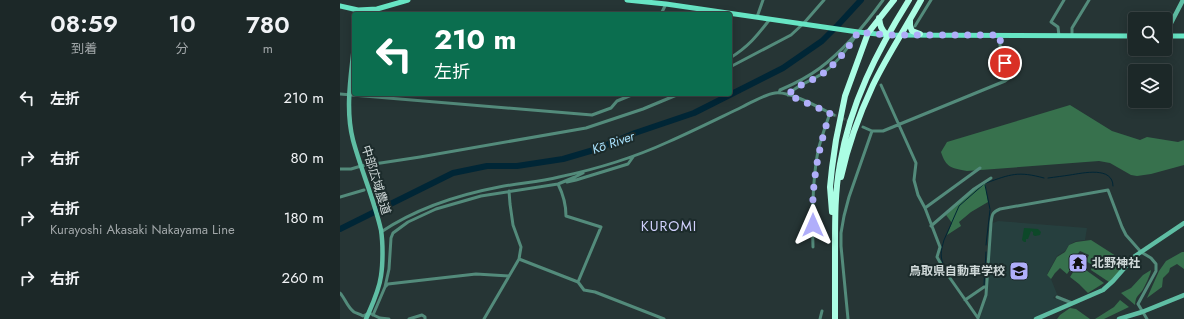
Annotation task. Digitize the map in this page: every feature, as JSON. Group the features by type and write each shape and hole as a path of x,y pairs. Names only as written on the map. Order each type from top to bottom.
{"highway":[{"path":"834,212 830,187 836,140 845,96 868,33 894,0"},
{"path":"834,319 834,212 840,165 848,126 862,87 880,45 905,0"},
{"path":"891,26 909,0"},
{"path":"834,212 845,160 855,128 873,84 921,0"},
{"path":"879,18 880,25 887,35"},
{"path":"910,20 912,31 920,34"}],"main road":[{"path":"340,6 357,12 377,9 408,0"},
{"path":"627,0 667,2 727,12"},
{"path":"732,13 856,32 887,35 1128,36"},
{"path":"1172,36 1184,36"}],"street":[{"path":"757,17 763,0"},
{"path":"732,66 791,35 805,24 824,0"},
{"path":"779,93 780,90 819,68 836,54 870,19 883,0"},
{"path":"915,26 931,0"},
{"path":"1059,36 1058,27 1051,22 1064,0"},
{"path":"1072,36 1072,28 1089,0"},
{"path":"1172,21 1183,0"},
{"path":"662,12 667,2"},
{"path":"732,57 743,50 754,40 770,19"},
{"path":"788,95 793,89 805,84 821,74 841,57 850,46 856,32"},
{"path":"863,127 872,131 883,131 1005,81 1009,75 1001,54 1000,35"},
{"name":"中部広域農道","path":"352,65 349,94 350,125 353,140 381,232 381,276 371,314 366,319"},
{"path":"881,85 916,163 914,180 918,195 925,208 940,247 937,257 945,271 979,318"},
{"path":"381,232 411,214 435,204 470,193 557,178 606,166 667,142 775,93 788,95 834,115"},
{"path":"340,94 352,94"},
{"path":"372,96 592,115 611,108 617,101 629,96"},
{"path":"340,169 362,168 586,128 643,109 674,96"},
{"path":"814,247 812,214 818,151 830,113"},
{"path":"848,319 841,246 844,216 872,131"},
{"path":"371,314 385,287 389,270 391,238 393,232 408,222 436,209 481,196 576,180 628,164 633,156"},
{"path":"925,208 980,168"},
{"path":"558,184 584,172"},
{"path":"931,226 974,189 991,178"},
{"path":"558,184 566,207 566,216 602,227 578,282"},
{"path":"340,197 364,190"},
{"path":"979,318 986,295 992,214 994,212 1000,209 1108,190 1126,235 1141,252 1151,258 1156,264 1156,271 1138,304 1147,319"},
{"path":"484,319 519,259 522,247 513,225 509,191"},
{"path":"1036,319 1103,290 1135,256 1184,223"},
{"path":"519,259 578,282 584,290 595,292 664,319"},
{"path":"385,287 388,284 476,274 509,276"},
{"path":"965,300 986,287"},
{"path":"340,292 354,312 363,316 371,314 380,318 389,319"},
{"path":"1119,319 1142,312 1184,295"},
{"path":"1057,297 1072,303"},
{"path":"820,319 822,311"},
{"path":"409,319 422,315 425,319"}],"shaded area":[{"name":"鳥取県自動車学校","path":"998,221 1087,228 1085,240 1076,241 1069,245 1065,251 1057,256 1047,274 1051,279 1057,294 1053,298 1069,302 1032,319 980,318 986,296 992,225"}],"green space":[{"path":"1070,105 1112,131 1140,140 1147,137 1178,142 1184,140 1184,165 1151,174 1137,176 1131,175 1110,163 1099,161 967,171 957,169 947,164 941,152 947,142"},
{"path":"985,183 988,202 971,212 959,222 961,226 947,235 952,223 946,215 966,196"},
{"path":"1024,228 1038,229 1041,232 1040,235 1035,236 1031,231 1028,239 1024,242 1022,240"},
{"path":"1091,240 1127,263 1109,282 1091,270 1092,265 1086,261 1089,255 1080,251 1072,258 1069,264 1072,267 1067,274 1060,268 1051,279 1047,275 1057,257 1065,252 1069,245 1076,242"},
{"path":"1184,252 1184,269 1177,264 1170,268 1169,272 1163,278 1162,287 1147,298 1159,271 1166,261"},
{"path":"1083,268 1104,283 1088,293 1070,277 1075,269 1080,270"},
{"path":"1151,270 1149,278 1142,291 1136,298 1135,305 1121,293 1131,288 1143,275"},
{"path":"1120,300 1129,307 1104,319 1095,319 1114,307"},
{"path":"1070,308 1076,309 1090,319 1057,319"}],"waterway":[{"name":"Kō River","path":"732,94 783,68 822,41 861,0"},
{"name":"Kō River","path":"340,229 453,173 487,166 517,166 563,159 597,149 635,133 694,113 728,96"},
{"path":"1048,178 1096,172 1103,173 1108,176 1112,180 1113,186"},
{"path":"986,183 1015,174 1044,178"},
{"path":"945,267 941,257 942,247 959,206 984,184"},
{"path":"985,185 990,209"},
{"path":"986,245 990,210"},
{"path":"984,285 986,252"}],"tunnel":[{"path":"834,115 851,122"}],"place":[{"name":"北野神社","path":"1078,263"},
{"name":"鳥取県自動車学校","path":"1019,271"}],"district":[{"name":"KUROMI","path":"669,226"}],"route":[{"path":"813,225 813,191 818,151 830,113 801,99 788,95 793,89 805,84 821,74 841,57 850,46 858,32 887,35 1000,35 999,44 1005,63"}]}
